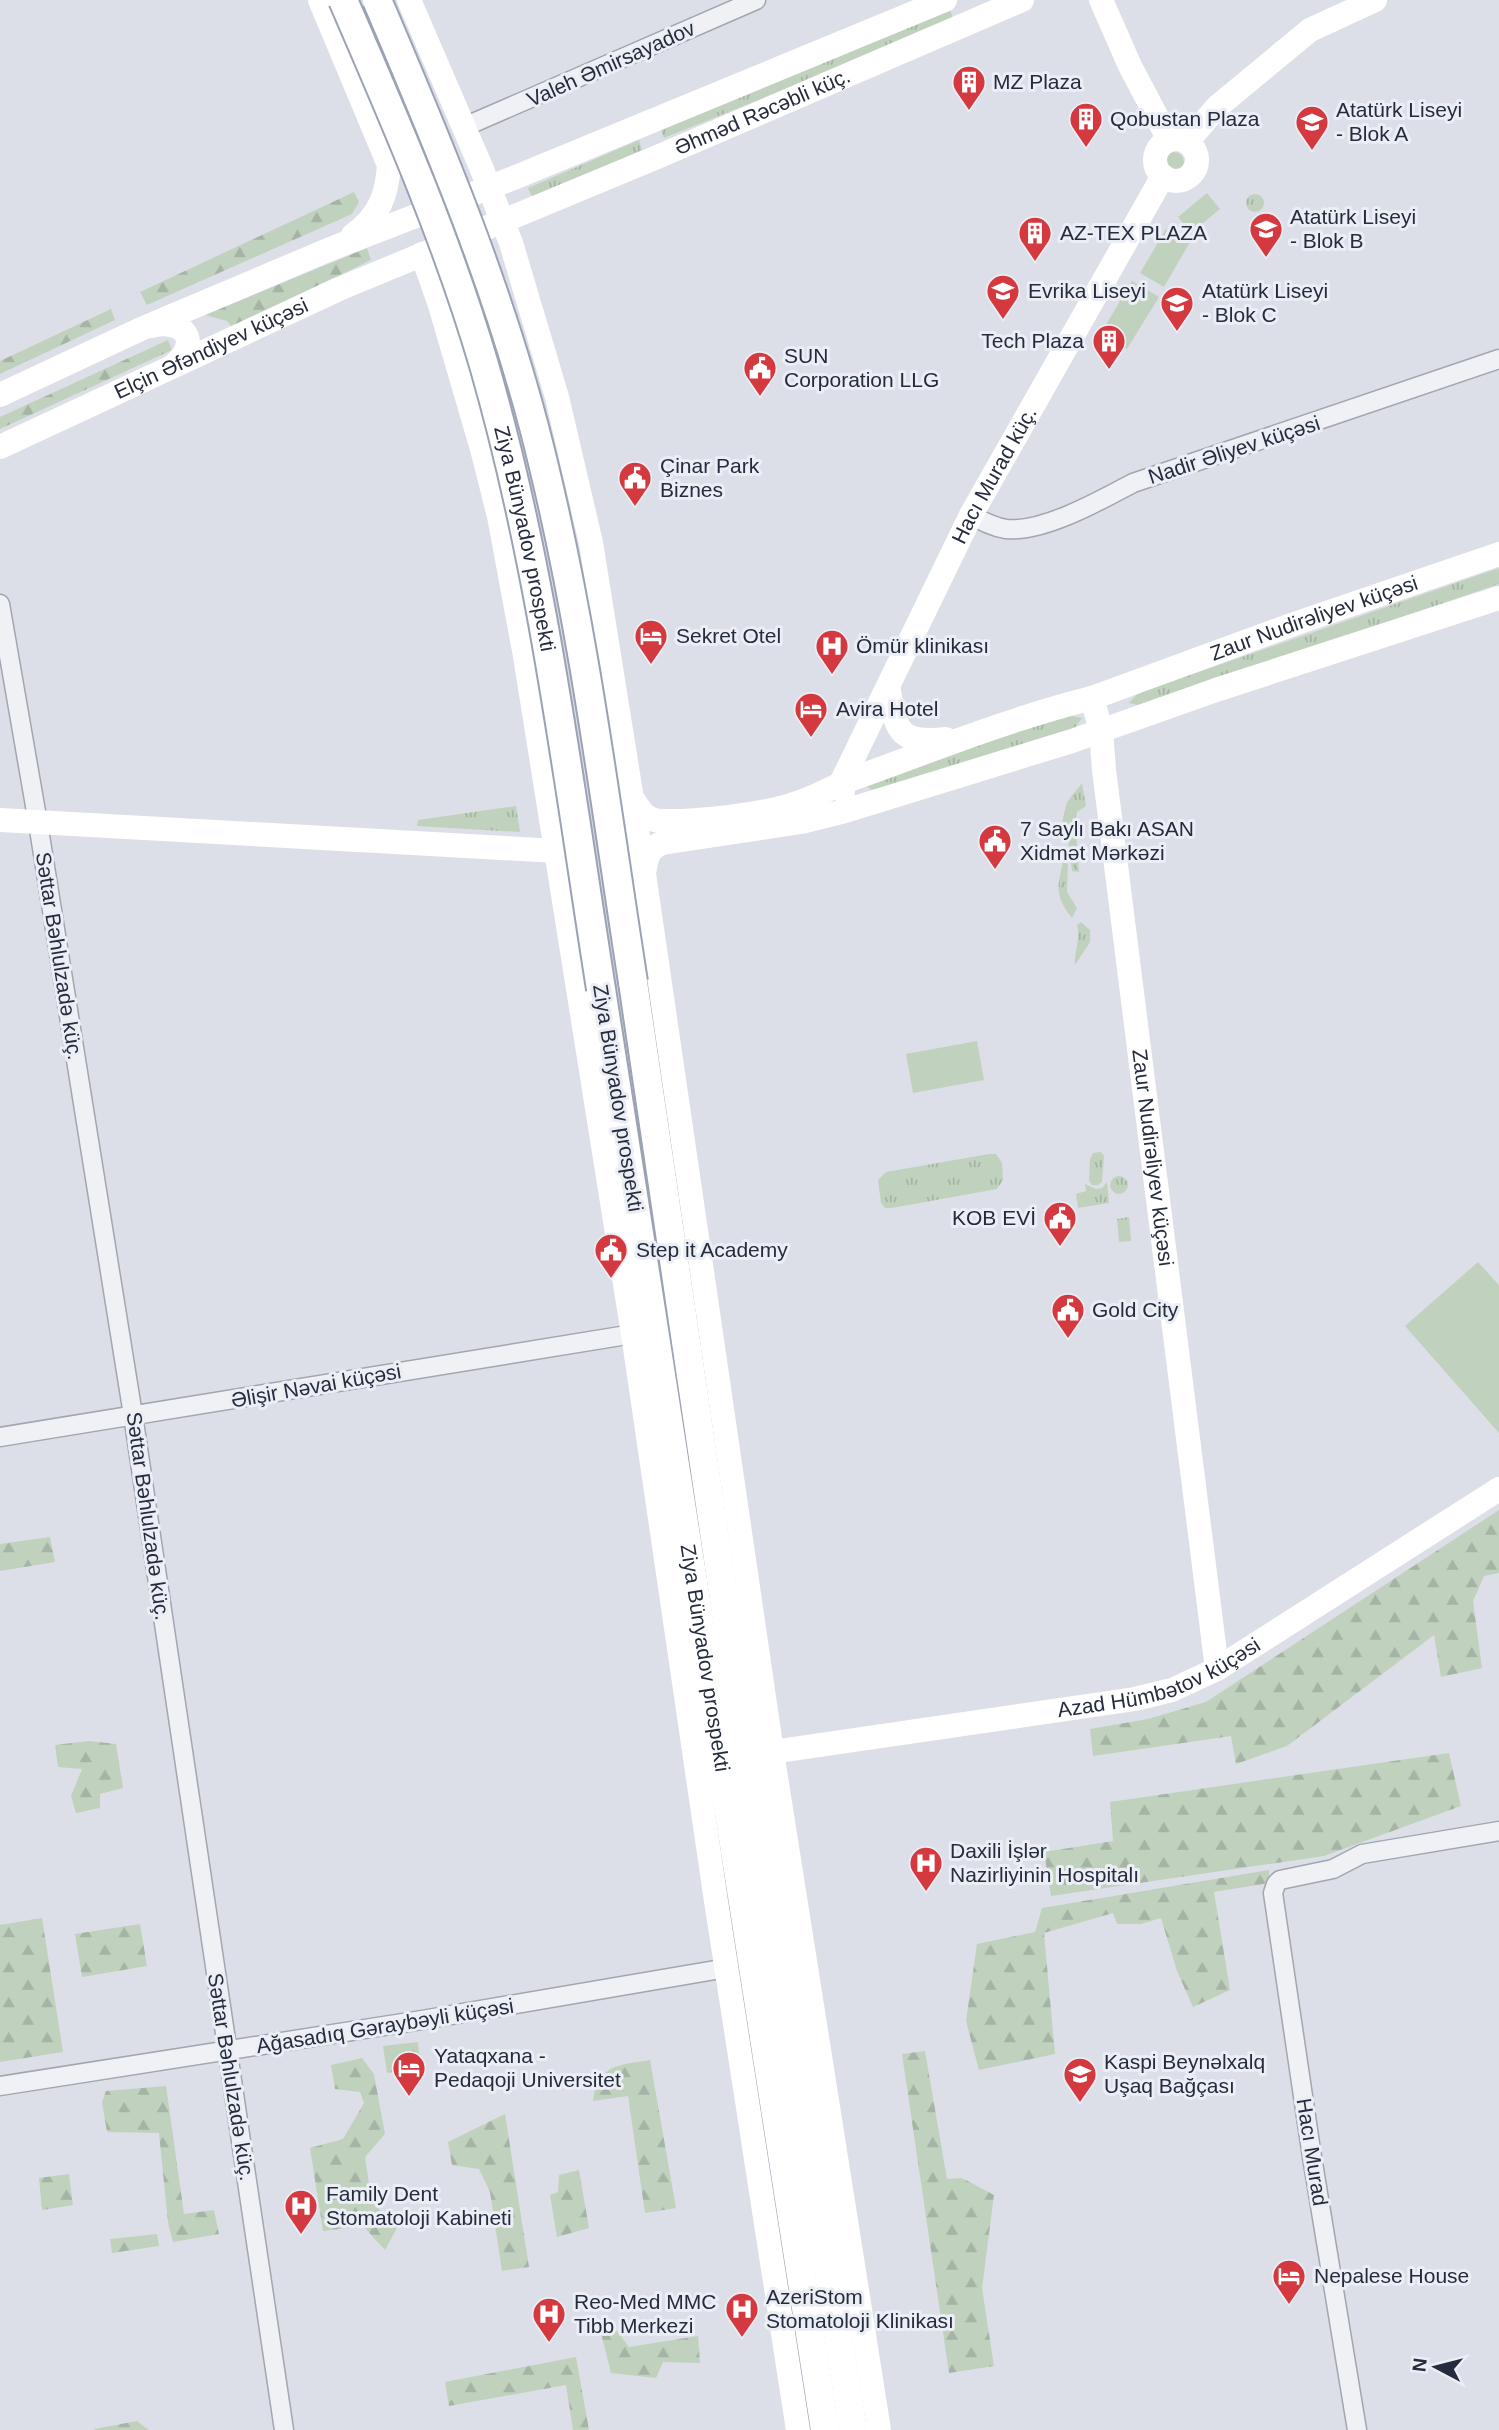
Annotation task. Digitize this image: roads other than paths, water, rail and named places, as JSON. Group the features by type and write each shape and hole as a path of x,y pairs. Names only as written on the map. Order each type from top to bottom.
{"main road":[{"path":"320,0 389,165 382,205 373,219 354,235 328,250"},
{"name":"Ziya Bünyadov prospekti","path":"343,0 438,228 483,364 508,458 547,640 684,1520 723,1684 853,2430"},
{"name":"Ziya Bünyadov prospekti","path":"377,0 440,146 514,356 544,465 579,639 713,1516 723,1684 825,2430"},
{"name":"Əhməd Rəcəbli küç.","path":"409,218 641,126 945,0"},
{"name":"Əhməd Rəcəbli küç.","path":"422,254 655,158 979,8 1022,0"},
{"path":"1101,0 1130,66 1178,141 1196,154 1193,173 1182,180 1169,180 1163,176 1156,164 1158,150 1178,141 1258,70 1310,30 1374,0"},
{"path":"342,51 357,68 369,75 380,78 401,73 417,54 418,39 411,6"},
{"path":"411,6 503,221 558,397 591,543 644,874 772,1752 879,2430"},
{"path":"641,126 655,158"},
{"name":"Hacı Murad küç.","path":"841,783 971,515 1163,176"},
{"name":"Elçin Əfəndiyev küçəsi","path":"0,395 141,329 409,218"},
{"name":"Ziya Bünyadov prospekti","path":"422,254 478,435 499,516 517,611 633,1334 727,1968 799,2426"},
{"name":"Elçin Əfəndiyev küçəsi","path":"0,447 339,289 422,254"},
{"path":"141,329 164,323 178,326 184,331 188,345 186,353 174,365"},
{"path":"478,435 479,395 485,383 502,369 524,366 535,370 558,397"},
{"name":"Zaur Nudirəliyev küçəsi","path":"632,798 644,816 650,820 673,821 774,809 798,803 841,783 968,737 1092,698 1294,624 1499,554"},
{"name":"Zaur Nudirəliyev küçəsi","path":"644,874 648,852 653,846 662,843 813,820 874,803 1499,598"},
{"path":"888,687 898,725 909,738 927,741 968,737"},
{"name":"Zaur Nudirəliyev küçəsi","path":"1092,698 1101,730 1217,1669"},
{"path":"841,783 846,796 852,801 874,803"},
{"path":"0,820 557,851"},
{"path":"644,1053 710,1326 713,1516"},
{"path":"612,1055 633,1334 684,1520"},
{"name":"Azad Hümbətov küçəsi","path":"772,1752 1135,1699 1171,1689 1217,1669 1499,1489"},
{"path":"872,2430 873,2394"}],"street":[{"name":"Valeh Əmirsayadov","path":"464,127 756,0"},
{"name":"Nadir Əliyev küçəsi","path":"971,515 991,525 1008,529 1037,525 1084,509 1133,483 1499,359"},
{"name":"Səttar Bəhlulzadə küç.","path":"0,604 133,1415 284,2430"},
{"name":"Əlişir Nəvai küçəsi","path":"0,1437 633,1334"},
{"name":"Hacı Murad","path":"1357,2430 1312,2157 1273,1893 1276,1884 1284,1879 1332,1869 1362,1854 1499,1831"},
{"name":"Ağasadıq Gəraybəyli küçəsi","path":"0,2086 727,1968"}],"place":[{"name":"MZ Plaza","path":"969,112"},
{"name":"Qobustan Plaza","path":"1086,149"},
{"name":"Atatürk Liseyi - Blok A","path":"1312,152"},
{"name":"Atatürk Liseyi - Blok B","path":"1266,259"},
{"name":"AZ-TEX PLAZA","path":"1035,263"},
{"name":"Evrika Liseyi","path":"1003,321"},
{"name":"Atatürk Liseyi - Blok C","path":"1177,333"},
{"name":"Tech Plaza","path":"1109,371"},
{"name":"SUN Corporation LLG","path":"760,398"},
{"name":"Çinar Park Biznes","path":"635,508"},
{"name":"Sekret Otel","path":"651,666"},
{"name":"Ömür klinikası","path":"832,676"},
{"name":"Avira Hotel","path":"811,739"},
{"name":"7 Saylı Bakı ASAN Xidmət Mərkəzi","path":"995,871"},
{"name":"KOB EVİ","path":"1060,1248"},
{"name":"Step it Academy","path":"611,1280"},
{"name":"Gold City","path":"1068,1340"},
{"name":"Daxili İşlər Nazirliyinin Hospitalı","path":"926,1893"},
{"name":"Yataqxana - Pedaqoji Universitet","path":"409,2098"},
{"name":"Kaspi Beynəlxalq Uşaq Bağçası","path":"1080,2104"},
{"name":"Family Dent Stomatoloji Kabineti","path":"301,2236"},
{"name":"Nepalese House","path":"1289,2306"},
{"name":"AzeriStom Stomatoloji Klinikası","path":"742,2339"},
{"name":"Reo-Med MMC Tibb Merkezi","path":"549,2344"}]}
